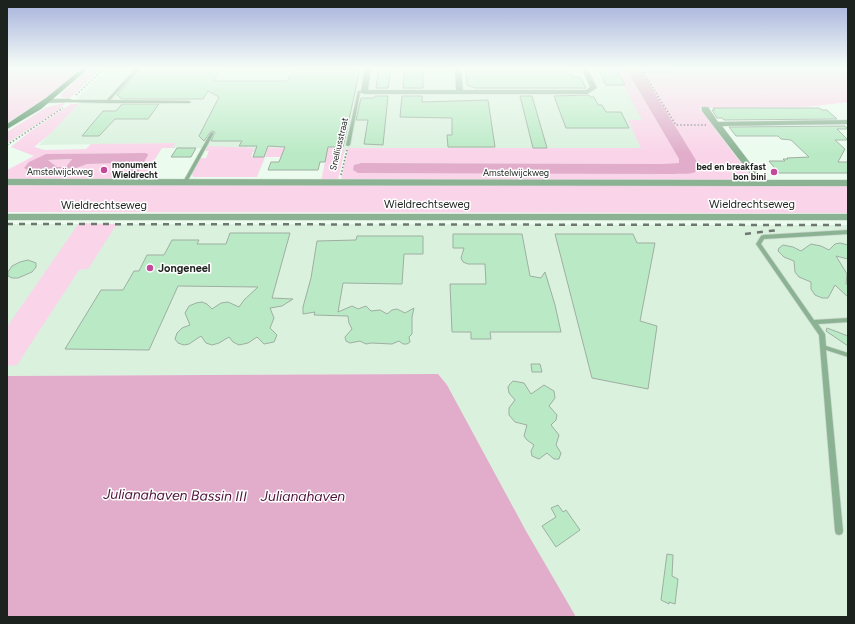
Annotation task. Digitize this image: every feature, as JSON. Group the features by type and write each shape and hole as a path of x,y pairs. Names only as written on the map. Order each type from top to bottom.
{"main road":[{"path":"7,127 54,96"}],"street":[{"path":"47,101 70,101"},
{"path":"705,109 761,183"},
{"path":"717,124 848,122"},
{"name":"Amstelwijckweg","path":"7,182 848,183"},
{"name":"Wieldrechtseweg","path":"7,217 848,217"}],"lane":[{"path":"107,102 112,96"},
{"name":"Snelliusstraat","path":"348,145 358,96"},
{"path":"70,101 188,102"},
{"path":"185,182 212,133"},
{"path":"838,531 822,334 758,244 763,237 848,232"},
{"path":"814,322 848,320"},
{"path":"823,347 848,355"}],"path":[{"path":"7,145 57,112 75,96"},
{"path":"658,96 676,125 717,124"},
{"name":"Snelliusstraat","path":"339,182 348,145"}],"shaded area":[{"path":"7,96 48,96 7,123"},
{"path":"61,96 72,96 69,99"},
{"path":"80,96 635,96 665,152 234,152 236,148 173,148 174,143 39,145 79,104 77,99"},
{"path":"629,96 642,96 679,159 679,163 361,163 357,164 358,173 690,173 699,169 696,160 657,96 848,96 848,102 806,107 699,108 753,179 751,181 341,180 348,148 641,148 628,120 642,120"},
{"path":"65,103 58,111 7,143 7,132 47,107"},
{"path":"71,104 79,104 50,134 34,147 45,150 86,149 91,144 175,143 173,148 162,148 142,180 7,180 7,170 34,156 11,147 28,133","holes":["145,153 129,172 126,165 114,163 87,164 66,172 35,159 52,154"]},
{"path":"208,146 254,148 251,157 265,157 257,177 193,177 192,174 200,158 206,158 209,151 205,151"},
{"path":"268,148 345,148 338,180 321,181 326,157 265,157"},
{"path":"72,159 66,167 57,167 48,160"},
{"path":"7,184 848,185 848,213 7,212"},
{"path":"79,223 117,224 88,269 79,270 17,365 7,366 7,327"},
{"path":"7,224 848,225 848,617 574,617 438,374 7,376"}],"water":[{"path":"642,96 657,96 696,160 698,169 696,172 687,174 358,173 353,170 354,165 361,163 660,164 679,163 679,159"},
{"path":"145,153 148,155 138,173 129,172 126,165 122,163 87,164 63,173 31,172 24,168 29,162 46,154","holes":["72,159 66,167 57,167 48,160"]},
{"name":"Julianahaven","path":"438,374 447,385 526,531 576,617 7,617 7,376"}],"building":[{"path":"118,96 205,96 203,99 122,99"},
{"path":"217,96 354,96 343,147 328,147 325,162 320,162 318,170 268,170 271,162 279,162 285,147 268,146 264,157 253,157 257,146 239,146 242,141 211,141 215,132 211,131 204,141 199,136 219,97"},
{"path":"375,96 388,96 383,145 364,144 368,120 356,120 361,98 374,98"},
{"path":"402,96 422,96 422,102 488,100 495,147 448,147 447,135 452,135 452,118 400,117"},
{"path":"520,96 532,96 547,148 533,148"},
{"path":"554,96 594,97 598,105 602,105 606,112 621,112 629,128 566,128"},
{"path":"122,104 159,104 148,119 115,119 99,136 82,136 103,111 116,111"},
{"path":"713,108 819,108 822,110 827,110 837,119 724,120 722,118 717,118 712,110 715,110"},
{"path":"845,126 848,129 837,129 848,140 835,140 845,149 838,162 848,162 848,173 779,173 769,161 785,161 783,159 809,157 791,140 781,139 778,136 736,136 729,127"},
{"path":"177,148 196,148 191,157 171,157"},
{"path":"230,233 290,233 272,298 293,299 282,306 270,308 274,318 270,328 277,335 274,342 264,344 257,337 248,343 239,345 233,342 229,337 212,345 206,343 201,336 189,344 184,345 178,343 175,339 177,333 182,328 190,325 185,313 189,306 202,302 207,304 212,309 221,303 228,302 239,307 258,287 178,286 149,350 65,349 101,290 123,290 134,271 139,271 147,255 164,255 172,240 199,240 197,244 226,244"},
{"path":"453,234 522,234 530,276 541,278 545,272 561,332 490,332 491,339 471,339 471,332 452,332 450,284 486,284 485,264 468,264 463,262 461,258 464,248 453,248"},
{"path":"555,234 633,234 637,243 655,243 640,321 657,326 648,389 592,378"},
{"path":"357,236 423,236 423,254 404,254 402,284 343,283 338,312 352,306 358,309 366,306 371,311 380,310 387,314 392,310 397,309 405,313 414,308 412,317 412,334 409,337 410,342 407,344 403,344 399,341 392,344 366,344 360,341 350,343 346,341 345,337 352,329 348,316 314,315 315,312 303,314 303,307 311,278 317,241 356,240"},
{"path":"840,243 848,245 848,259 836,256 847,274 846,284 848,284 848,297 835,285 828,298 822,298 815,295 811,289 811,282 799,277 795,272 794,261 784,257 778,251 783,245 793,247 801,251 811,244 821,246 829,250 835,244"},
{"path":"28,260 36,263 36,267 32,272 18,278 8,276 8,272 12,266"},
{"path":"827,328 848,336 848,346 826,331"},
{"path":"531,364 540,364 542,372 532,372"},
{"path":"513,381 524,383 531,394 544,385 554,391 555,398 549,406 557,415 556,420 551,425 559,435 556,445 561,453 559,459 554,459 547,453 539,459 532,456 531,451 534,445 524,436 527,425 515,422 509,415 509,408 515,400 509,393 508,387"},
{"path":"558,505 563,512 566,510 580,530 556,547 542,526 556,517 551,508"},
{"path":"667,554 673,555 672,576 678,579 675,604 669,602 669,604 661,600"}],"railway":[{"path":"7,224 848,225"},
{"path":"745,234 778,230"}],"place":[{"name":"monument Wieldrecht","path":"104,170"},
{"name":"bed en breakfast bon bini","path":"774,172"},
{"name":"Jongeneel","path":"150,268"}],"water label":[{"name":"Julianahaven Bassin III","path":"175,495"}]}
